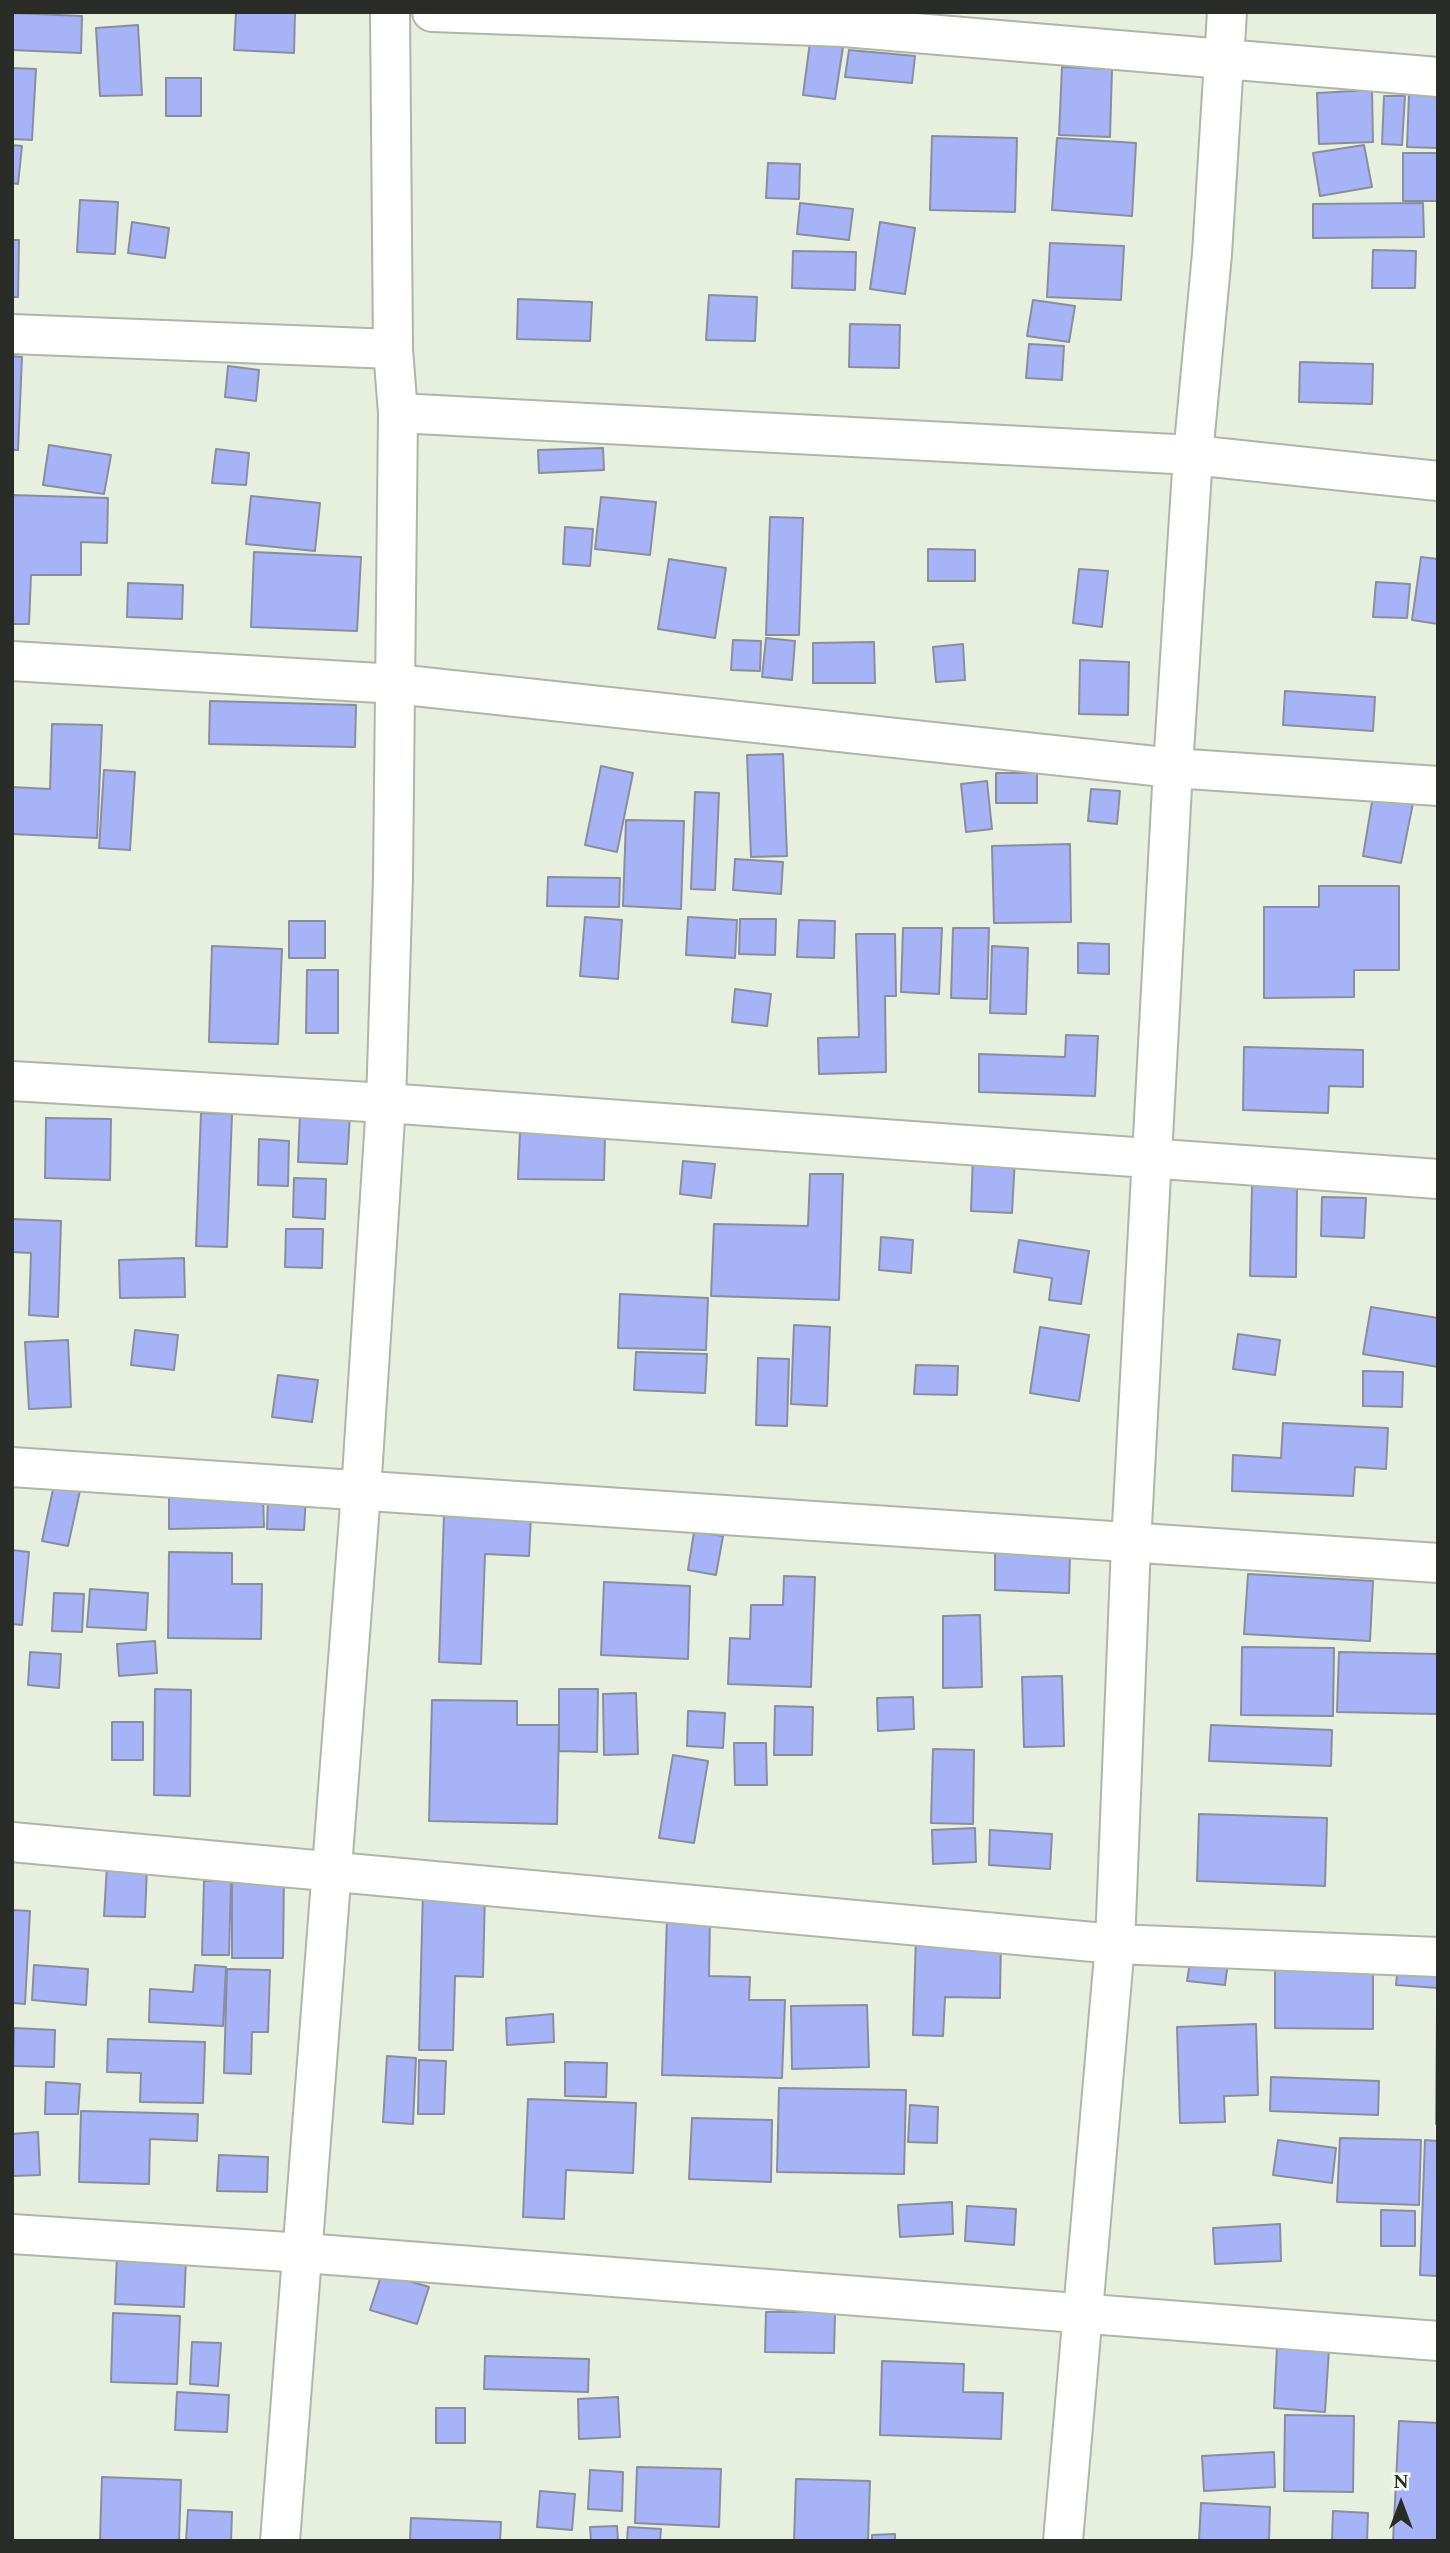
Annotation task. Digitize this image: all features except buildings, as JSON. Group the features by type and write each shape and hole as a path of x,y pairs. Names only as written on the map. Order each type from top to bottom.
{"street":[{"path":"280,2541 361,1492 386,1103 396,684 398,413 393,349 390,12"},
{"path":"432,12 844,27 1438,77"},
{"path":"1063,2541 1115,1944 1131,1544 1173,768 1193,455 1213,254 1227,12"},
{"path":"12,334 393,349"},
{"path":"398,413 1193,455 1438,481"},
{"path":"12,661 396,684 1173,768 1438,786"},
{"path":"12,1081 386,1103 1153,1161 1438,1179"},
{"path":"12,1467 1438,1563"},
{"path":"12,1842 332,1874 1115,1944 1438,1957"},
{"path":"12,2234 304,2253 1083,2316 1438,2341"}]}
